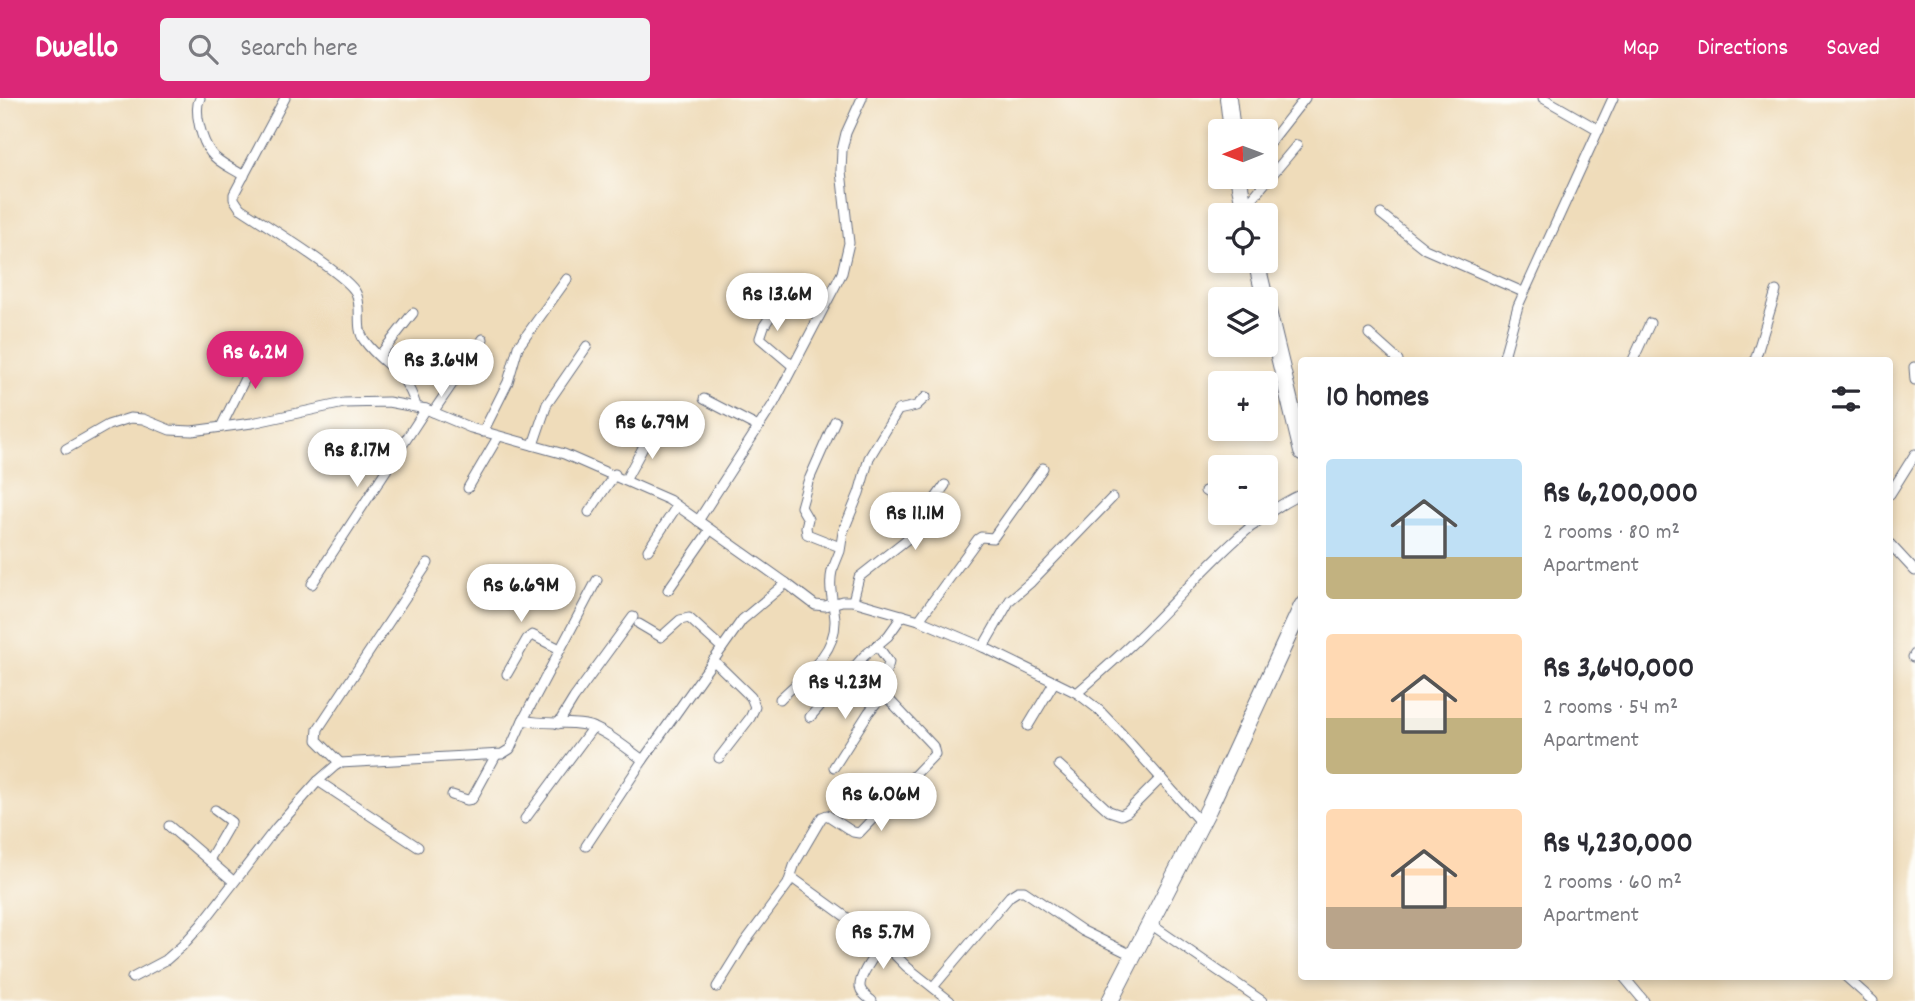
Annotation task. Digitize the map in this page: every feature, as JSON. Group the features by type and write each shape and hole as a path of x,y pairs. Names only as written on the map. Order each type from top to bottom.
{"highway":[{"path":"1228,98 1231,119"},
{"path":"1259,273 1298,435"},
{"path":"1110,1001 1201,823 1298,615"}],"street":[{"path":"200,98 196,113 209,149 215,158 244,176"},
{"path":"285,98 234,194 236,204 301,247 352,287 358,297 362,335 407,383 425,409"},
{"path":"698,521 793,366 848,258 849,243 841,172 842,150 846,132 862,98"},
{"path":"1278,132 1305,98"},
{"path":"1543,98 1599,130"},
{"path":"1504,357 1523,292 1613,98"},
{"path":"1252,203 1297,145"},
{"path":"1381,214 1424,249 1523,292"},
{"path":"483,432 508,382 518,347 567,279"},
{"path":"1756,357 1776,291"},
{"path":"783,297 764,326 760,338 793,366"},
{"path":"380,355 413,313"},
{"path":"1634,357 1650,323"},
{"path":"1370,334 1395,357"},
{"path":"312,584 425,409 483,339"},
{"path":"221,428 264,342"},
{"path":"533,445 548,404 587,346"},
{"path":"1914,368 1915,380"},
{"path":"780,699 812,670 826,651 834,629 830,580 843,532 875,444 898,410 916,406 926,397"},
{"path":"704,398 758,427"},
{"path":"66,449 108,425 130,418 180,432 281,418 344,402 388,402 425,409 498,437 564,454 615,474 677,506 815,605 853,601 919,620 1077,693 1099,710 1201,823"},
{"path":"835,421 808,482 801,507 808,519 807,534 840,547"},
{"path":"625,479 653,429"},
{"path":"468,488 498,437"},
{"path":"1893,489 1915,454"},
{"path":"919,620 978,539 993,538 1043,468"},
{"path":"589,512 615,474"},
{"path":"853,601 859,577 906,540 945,485"},
{"path":"1278,506 1298,496"},
{"path":"983,648 1010,600 1036,577 1112,498"},
{"path":"648,550 677,506"},
{"path":"1077,693 1254,525"},
{"path":"668,590 710,530"},
{"path":"1893,547 1915,571"},
{"path":"340,763 317,740 318,729 428,564"},
{"path":"132,978 166,960 182,946 268,838 318,781 340,763 496,755 508,752 597,580"},
{"path":"586,846 742,620 786,583"},
{"path":"810,717 864,656 888,636 903,615"},
{"path":"558,724 574,698 636,620 662,637 680,620 689,618 722,648"},
{"path":"507,674 529,636 535,635 560,649"},
{"path":"717,987 745,942 788,884 795,863 822,817 827,815 859,833 935,754 933,746 879,687 889,662 877,645"},
{"path":"713,660 751,697 755,707 750,718 719,758"},
{"path":"1028,726 1055,681"},
{"path":"834,767 884,693"},
{"path":"523,720 593,727 643,760"},
{"path":"525,819 593,727"},
{"path":"452,795 472,799 496,755"},
{"path":"1059,765 1109,811 1116,814 1128,812 1161,778"},
{"path":"318,781 418,847"},
{"path":"209,860 231,822 215,810"},
{"path":"169,826 233,881"},
{"path":"791,877 883,944 950,1001"},
{"path":"933,988 1010,896 1018,891 1024,891 1036,898 1095,939 1132,955"},
{"path":"1149,923 1262,1001"},
{"path":"872,1001 861,990 860,985 862,977 883,944"},
{"path":"1626,980 1644,1001"},
{"path":"1849,980 1873,1001"}]}
